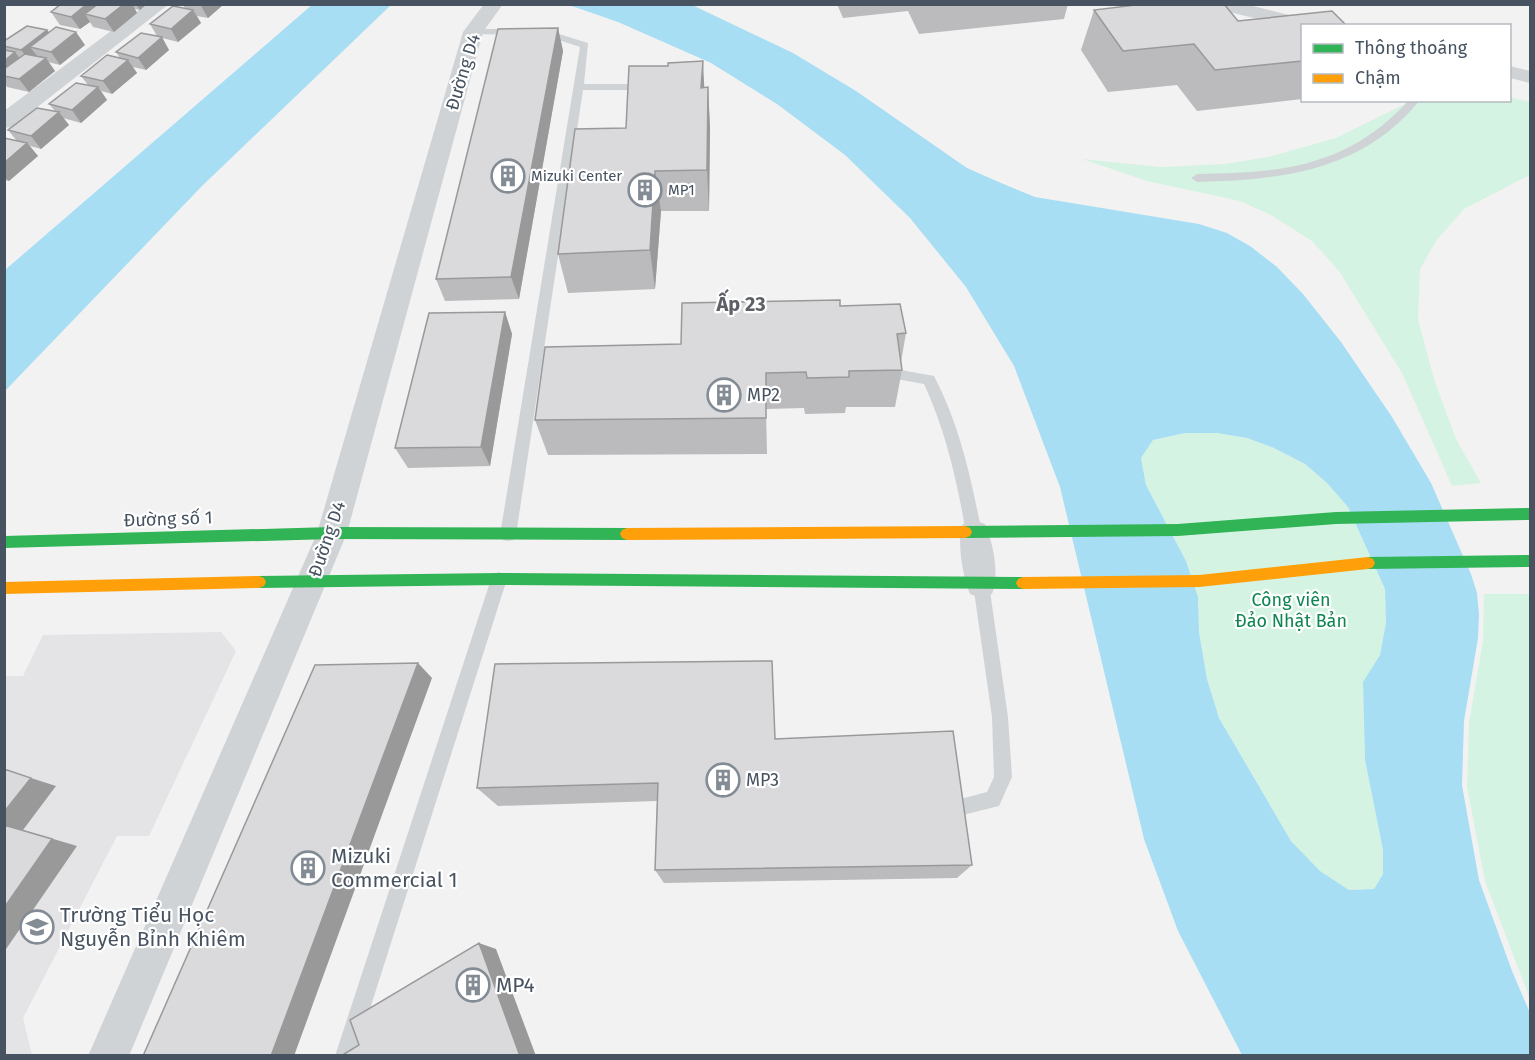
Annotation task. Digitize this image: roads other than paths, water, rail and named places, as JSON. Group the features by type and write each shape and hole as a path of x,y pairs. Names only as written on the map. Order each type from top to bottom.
{"street":[{"path":"4,122 160,4"},
{"name":"Đường D4","path":"108,1056 332,532 473,32 494,4"},
{"path":"1220,4 1302,24"},
{"path":"1511,72 1530,77"},
{"name":"Đường số 1","path":"4,542 332,532 508,535 1178,530 1336,518 1530,514"},
{"path":"974,533 981,584"},
{"path":"4,588 312,580 498,579 981,584 1199,581 1354,563 1530,561"}],"lane":[{"path":"1250,24 1280,18"},
{"path":"473,32 545,32 585,45 508,535"},
{"path":"579,87 658,87"},
{"path":"1197,178 1247,178 1278,175 1329,161 1375,141 1413,102"},
{"path":"901,375 929,380 947,415 960,457 974,533"},
{"path":"345,1056 498,579"},
{"path":"958,807 993,800 1003,777 1000,717 981,584"}],"water":[{"path":"313,4 391,5 202,186 5,391 5,270"},
{"path":"690,4 793,53 856,91 967,168 1035,197 1199,224 1227,233 1250,246 1277,267 1303,294 1341,342 1392,417 1431,483 1477,593 1478,638 1464,721 1462,785 1479,880 1530,1013 1530,1055 1242,1055 1178,931 1144,839 1060,487 1014,366 966,287 910,218 845,155 777,104 711,63 618,22 569,5","holes":["1185,433 1217,433 1247,438 1274,448 1305,464 1327,483 1348,507 1385,589 1386,623 1380,655 1363,682 1365,760 1383,850 1383,874 1374,889 1349,890 1320,871 1291,841 1219,718 1207,679 1199,632 1198,597 1186,561 1146,485 1141,458 1153,440"]}],"place":[{"name":"Mizuki Center","path":"508,176"},
{"name":"MP1","path":"645,190"},
{"name":"MP2","path":"724,395"},
{"name":"MP3","path":"723,780"},
{"name":"Mizuki Commercial 1","path":"308,868"},
{"name":"Trường Tiểu Học Nguyễn Bỉnh Khiêm","path":"37,927"},
{"name":"MP4","path":"473,985"}],"district":[{"name":"Ấp 23","path":"741,304"}],"park label":[{"name":"Công viên Đảo Nhật Bản","path":"1291,610"}]}
